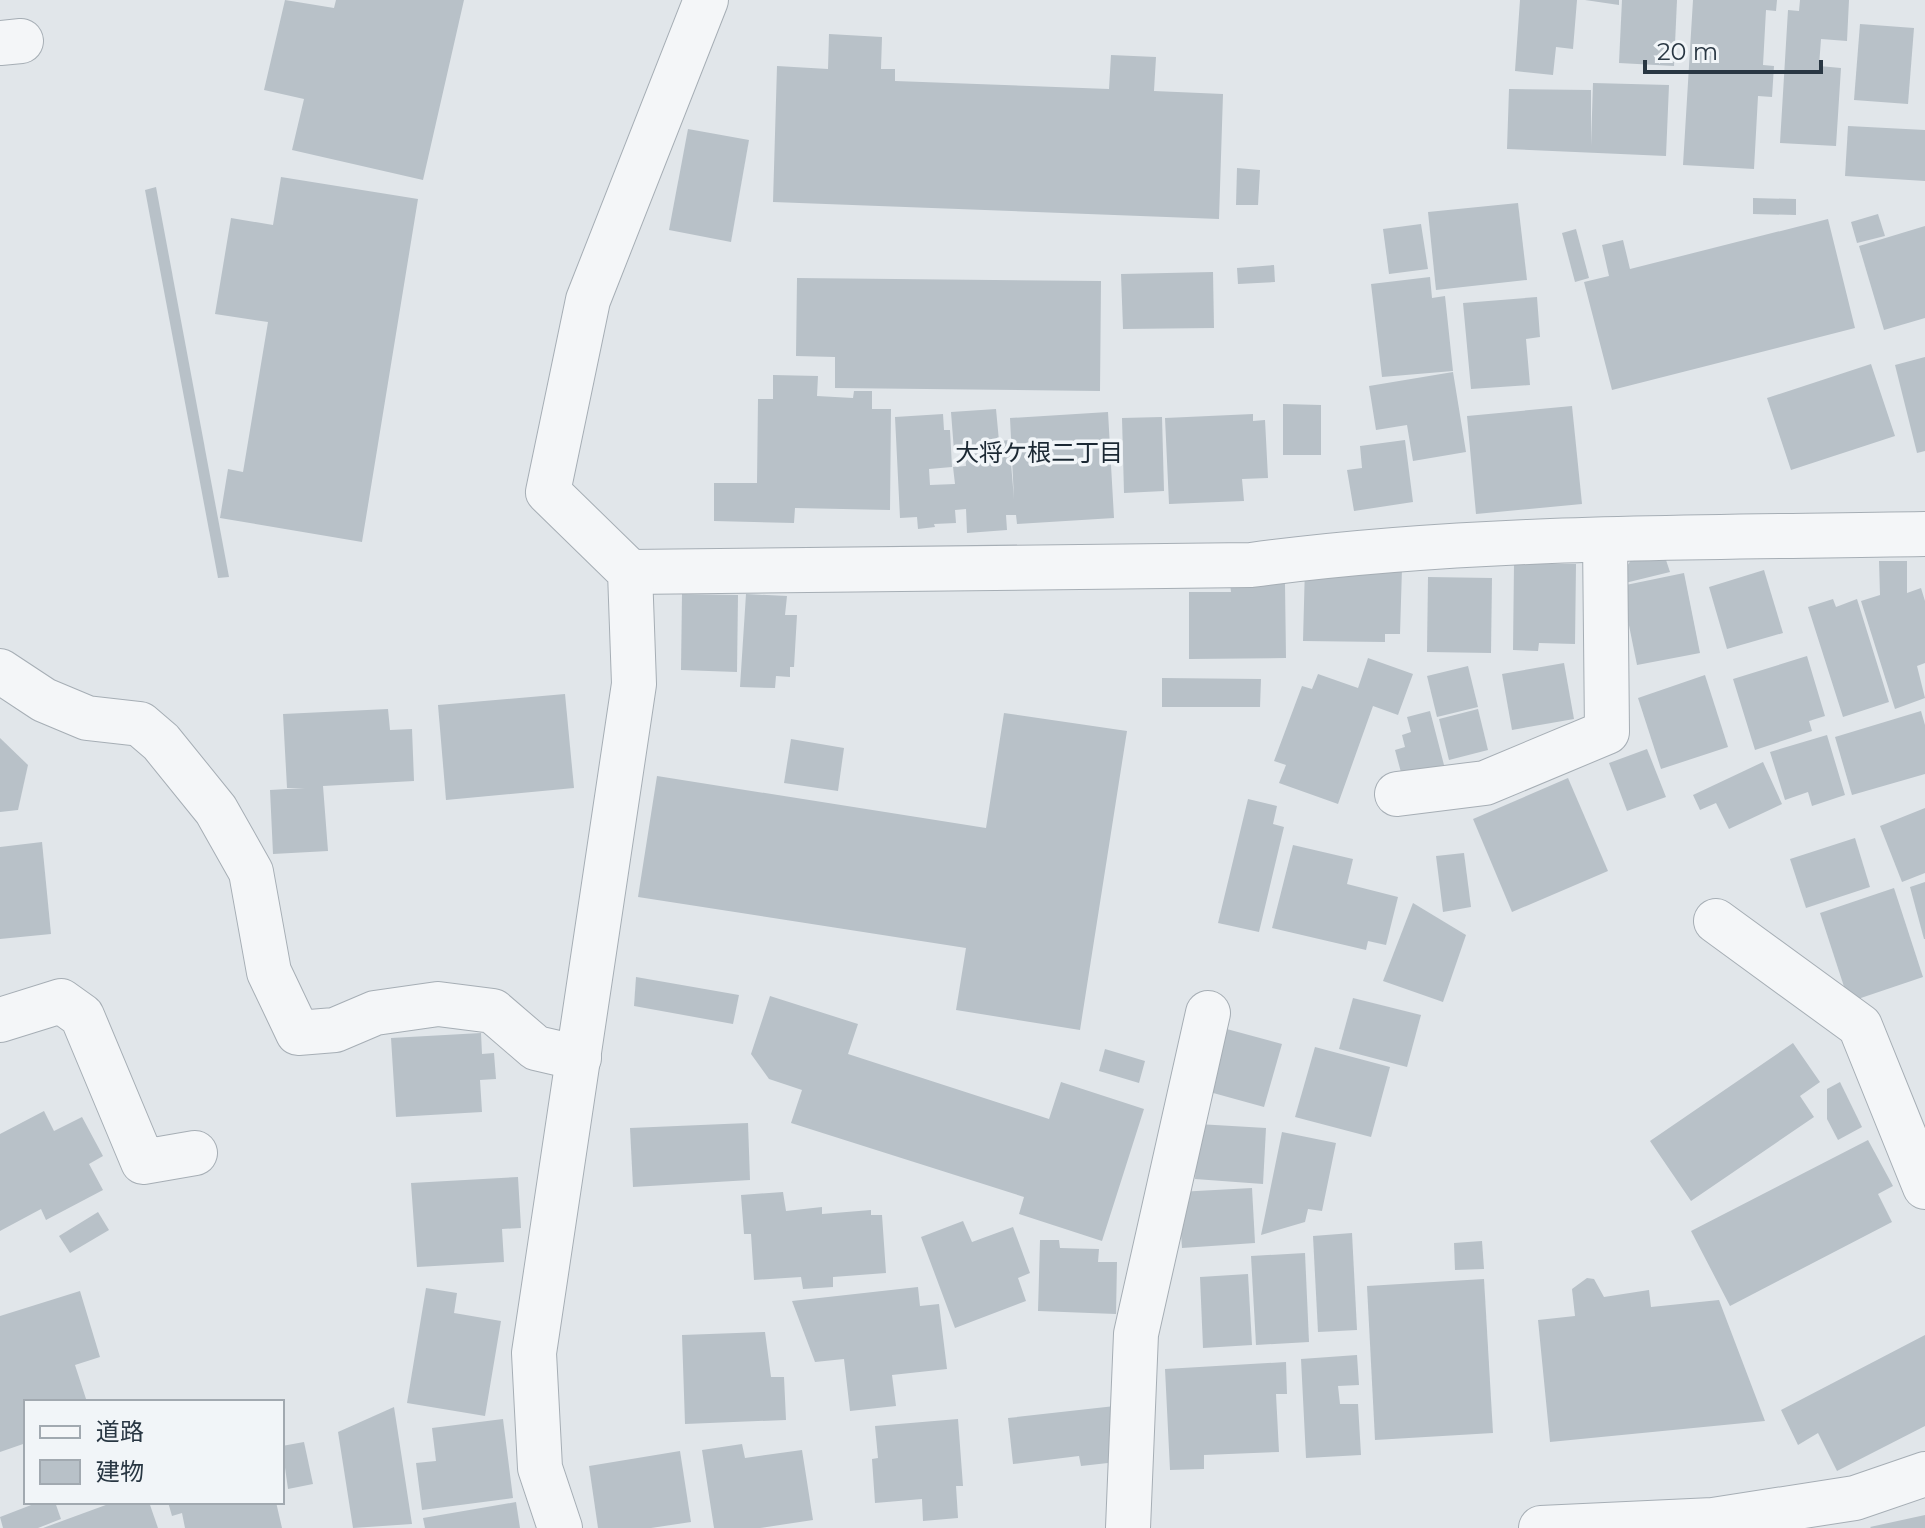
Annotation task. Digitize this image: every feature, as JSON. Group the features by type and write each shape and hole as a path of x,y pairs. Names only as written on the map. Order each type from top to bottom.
{"street":[{"path":"560,1528 540,1468 534,1353 634,684 630,572 548,492 588,300 706,0"},
{"path":"630,572 1251,565 1333,554 1605,540 1925,534"},
{"path":"1397,794 1485,783 1607,732 1605,540"},
{"path":"0,671 44,700 87,718 140,724 161,742 216,810 251,872 269,972 298,1033 335,1030 375,1013 438,1004 493,1011 536,1048 579,1058"},
{"path":"1716,921 1860,1026 1925,1187"},
{"path":"0,1020 61,1001 82,1016 143,1162 195,1153"},
{"path":"1128,1528 1136,1334 1208,1013"},
{"path":"1541,1528 1713,1520 1855,1498 1925,1474"}],"building":[{"path":"285,0 334,8 336,0 464,0 423,180 292,150 304,99 264,90"},
{"path":"1520,0 1577,0 1573,49 1556,47 1553,75 1515,71"},
{"path":"1585,0 1619,0 1619,5"},
{"path":"1622,0 1677,0 1674,66 1619,63"},
{"path":"1693,0 1777,0 1776,11 1766,10 1763,65 1774,66 1772,97 1758,96 1754,169 1683,165"},
{"path":"1800,0 1849,0 1847,41 1821,39 1819,66 1841,68 1836,146 1780,143 1788,10 1799,11"},
{"path":"1860,24 1914,28 1908,104 1854,100"},
{"path":"829,34 882,37 881,69 895,69 895,81 1109,89 1111,55 1156,57 1154,91 1223,94 1219,219 773,202 777,66 828,69"},
{"path":"1593,83 1669,85 1666,156 1507,149 1509,89 1591,90 1591,146"},
{"path":"1848,126 1925,130 1925,181 1845,176"},
{"path":"688,129 749,140 731,242 669,230"},
{"path":"1237,168 1260,170 1258,205 1236,205"},
{"path":"281,177 418,199 362,542 220,518 228,469 243,472 268,322 215,314 231,218 273,225"},
{"path":"156,187 229,577 218,578 145,190"},
{"path":"1753,198 1796,199 1796,215 1753,214"},
{"path":"1518,203 1527,280 1436,290 1428,212"},
{"path":"1878,214 1885,236 1857,243 1851,222"},
{"path":"1828,219 1855,328 1612,390 1584,282 1609,276 1602,245 1623,240 1630,269"},
{"path":"1421,224 1428,269 1389,274 1383,229"},
{"path":"1925,226 1925,318 1884,330 1859,246"},
{"path":"1576,229 1589,278 1575,282 1562,233"},
{"path":"1274,265 1275,282 1238,284 1237,268"},
{"path":"1213,272 1214,328 1123,329 1121,274"},
{"path":"1430,277 1432,298 1445,296 1453,371 1382,377 1371,284"},
{"path":"797,278 1101,281 1100,391 835,388 835,357 796,356"},
{"path":"1537,297 1540,337 1526,339 1530,385 1471,389 1463,303"},
{"path":"1925,357 1925,451 1917,453 1895,365"},
{"path":"1871,364 1895,436 1791,470 1767,398"},
{"path":"1453,372 1466,452 1413,461 1407,425 1376,430 1369,386"},
{"path":"773,375 818,376 817,396 853,398 854,391 872,391 872,409 891,409 890,510 795,508 794,523 714,521 714,483 757,483 758,399 773,399"},
{"path":"1283,404 1321,405 1321,455 1283,455"},
{"path":"1572,406 1582,504 1476,514 1467,416"},
{"path":"996,409 999,441 1009,440 1014,499 1010,418 1108,412 1114,518 1017,524 1016,515 1006,515 1007,530 967,533 966,509 955,510 956,523 934,524 935,527 918,529 917,517 900,518 895,417 943,414 944,430 950,430 952,467 929,469 930,485 955,484 953,467 966,466 965,451 954,451 951,412"},
{"path":"1253,414 1253,421 1265,420 1268,478 1242,479 1244,501 1169,504 1165,418"},
{"path":"1162,417 1164,491 1124,493 1122,418"},
{"path":"1405,440 1413,502 1354,511 1347,470 1362,468 1360,446"},
{"path":"1665,557 1670,572 1625,583 1622,574 1631,560"},
{"path":"1879,561 1907,561 1907,593 1921,588 1925,601 1925,663 1917,666 1925,698 1895,709 1861,601 1880,595"},
{"path":"1514,564 1576,564 1575,644 1539,643 1538,651 1513,650"},
{"path":"1305,566 1402,568 1400,634 1385,634 1385,642 1303,641"},
{"path":"1764,570 1783,633 1727,649 1709,587"},
{"path":"1684,573 1700,653 1637,665 1621,586"},
{"path":"1428,577 1492,578 1491,653 1427,652"},
{"path":"1230,584 1285,584 1286,658 1189,659 1189,592 1231,592"},
{"path":"682,594 738,595 737,672 681,670"},
{"path":"746,594 787,596 785,615 797,615 794,667 790,667 790,677 776,676 775,688 740,687"},
{"path":"1833,599 1836,607 1857,599 1889,702 1843,717 1808,607"},
{"path":"1807,656 1825,716 1809,721 1812,731 1755,750 1733,679"},
{"path":"1368,658 1413,674 1398,715 1373,706 1338,804 1279,783 1286,765 1274,761 1302,686 1312,689 1318,674 1358,688"},
{"path":"1564,663 1574,719 1512,730 1502,674"},
{"path":"1468,666 1478,707 1437,717 1427,676"},
{"path":"1705,675 1728,747 1661,769 1638,698"},
{"path":"1162,678 1261,679 1260,707 1162,707"},
{"path":"565,694 574,788 446,800 438,705"},
{"path":"388,709 390,730 412,729 414,781 323,786 328,851 273,854 270,790 305,788 287,788 283,714"},
{"path":"1478,709 1488,750 1449,760 1439,719"},
{"path":"1430,711 1444,765 1402,776 1395,750 1405,747 1402,735 1411,732 1407,717"},
{"path":"1921,711 1925,725 1925,774 1852,795 1835,737"},
{"path":"1004,713 1127,731 1080,1030 956,1010 966,948 638,897 657,776 986,828"},
{"path":"1827,735 1845,795 1812,806 1808,792 1785,800 1770,752"},
{"path":"0,738 28,765 18,810 0,812"},
{"path":"791,739 844,748 838,791 784,783"},
{"path":"1647,749 1666,797 1627,811 1609,763"},
{"path":"1763,762 1782,804 1729,829 1716,803 1700,810 1693,795"},
{"path":"1568,778 1608,871 1512,912 1473,819"},
{"path":"1248,799 1277,806 1273,824 1284,827 1259,932 1218,923"},
{"path":"1925,808 1925,873 1902,882 1880,826"},
{"path":"1855,838 1870,887 1806,908 1790,859"},
{"path":"42,842 51,934 0,939 0,847"},
{"path":"1293,845 1353,859 1347,884 1398,897 1386,945 1368,941 1366,950 1272,928"},
{"path":"1464,853 1471,907 1443,912 1436,856"},
{"path":"1925,882 1925,939 1924,939 1910,887"},
{"path":"1894,888 1923,977 1849,1002 1820,913"},
{"path":"1413,903 1466,935 1443,1002 1383,981"},
{"path":"636,977 739,995 733,1024 634,1006"},
{"path":"770,996 858,1024 848,1054 1049,1119 1061,1082 1144,1109 1102,1241 1019,1214 1024,1197 791,1123 802,1090 769,1079 751,1054"},
{"path":"1353,998 1421,1015 1407,1067 1339,1049"},
{"path":"1223,1028 1282,1044 1264,1107 1206,1091"},
{"path":"481,1033 482,1054 494,1053 496,1079 480,1080 482,1112 396,1117 391,1038"},
{"path":"1793,1043 1820,1082 1800,1096 1814,1117 1691,1201 1650,1141"},
{"path":"1315,1047 1390,1067 1371,1137 1295,1117"},
{"path":"1105,1049 1145,1061 1139,1083 1099,1071"},
{"path":"1840,1082 1862,1127 1838,1140 1827,1119 1827,1089"},
{"path":"44,1111 54,1131 82,1117 103,1156 89,1164 103,1190 46,1220 41,1209 0,1231 0,1134"},
{"path":"748,1123 750,1180 633,1187 630,1128"},
{"path":"1198,1124 1266,1128 1263,1184 1195,1179"},
{"path":"1282,1132 1336,1143 1322,1211 1308,1209 1305,1222 1261,1235"},
{"path":"1868,1140 1893,1186 1878,1194 1892,1222 1730,1306 1691,1231"},
{"path":"518,1177 521,1228 502,1229 504,1262 417,1267 411,1183"},
{"path":"1252,1188 1255,1243 1182,1248 1178,1192"},
{"path":"783,1192 786,1211 822,1207 822,1214 871,1210 871,1215 882,1215 886,1273 833,1277 833,1287 803,1289 801,1277 754,1280 751,1234 744,1234 741,1195"},
{"path":"98,1212 109,1230 70,1253 59,1236"},
{"path":"963,1221 972,1242 1013,1227 1030,1273 1018,1278 1026,1301 955,1328 921,1237"},
{"path":"1352,1233 1357,1330 1318,1332 1313,1236"},
{"path":"1040,1240 1059,1240 1060,1248 1099,1249 1098,1262 1117,1262 1116,1314 1038,1311"},
{"path":"1482,1241 1484,1269 1455,1270 1454,1243"},
{"path":"1305,1253 1309,1342 1256,1345 1251,1256"},
{"path":"1248,1274 1252,1345 1203,1348 1200,1277"},
{"path":"1587,1278 1594,1279 1604,1297 1649,1290 1651,1307 1719,1300 1765,1421 1550,1442 1538,1320 1575,1316 1572,1289"},
{"path":"1484,1279 1493,1433 1375,1440 1367,1286"},
{"path":"918,1287 920,1306 939,1304 947,1369 892,1375 896,1406 850,1411 844,1359 815,1362 792,1301"},
{"path":"426,1288 457,1293 454,1313 501,1321 485,1416 407,1403"},
{"path":"80,1291 100,1357 75,1365 86,1400 24,1400 24,1444 0,1452 0,1316"},
{"path":"765,1332 771,1377 784,1377 786,1420 685,1424 682,1335"},
{"path":"1925,1335 1925,1426 1837,1471 1818,1433 1798,1445 1781,1410"},
{"path":"1357,1355 1359,1385 1338,1386 1340,1404 1358,1404 1361,1455 1306,1458 1301,1359"},
{"path":"1286,1362 1287,1394 1276,1394 1279,1452 1204,1455 1204,1469 1170,1470 1165,1369"},
{"path":"1124,1405 1117,1462 1081,1466 1079,1456 1013,1464 1008,1418"},
{"path":"394,1407 412,1524 353,1528 338,1432"},
{"path":"503,1419 513,1498 422,1510 416,1463 436,1461 432,1428"},
{"path":"958,1419 963,1486 956,1486 958,1518 923,1521 922,1499 875,1503 872,1459 878,1458 875,1426"},
{"path":"304,1442 313,1484 288,1489 284,1446"},
{"path":"742,1444 745,1458 802,1450 813,1520 760,1528 714,1528 702,1450"},
{"path":"680,1451 691,1522 651,1528 598,1528 589,1466"},
{"path":"516,1502 520,1528 425,1528 423,1518"},
{"path":"34,1504 56,1504 61,1519 38,1528 3,1528 0,1517"},
{"path":"109,1504 150,1504 158,1528 43,1528"},
{"path":"169,1504 276,1504 282,1528 185,1528 182,1513 172,1516"},
{"path":"1925,1515 1925,1528 1870,1527"}],"district":[{"name":"大将ケ根二丁目","path":"1039,452"}]}
